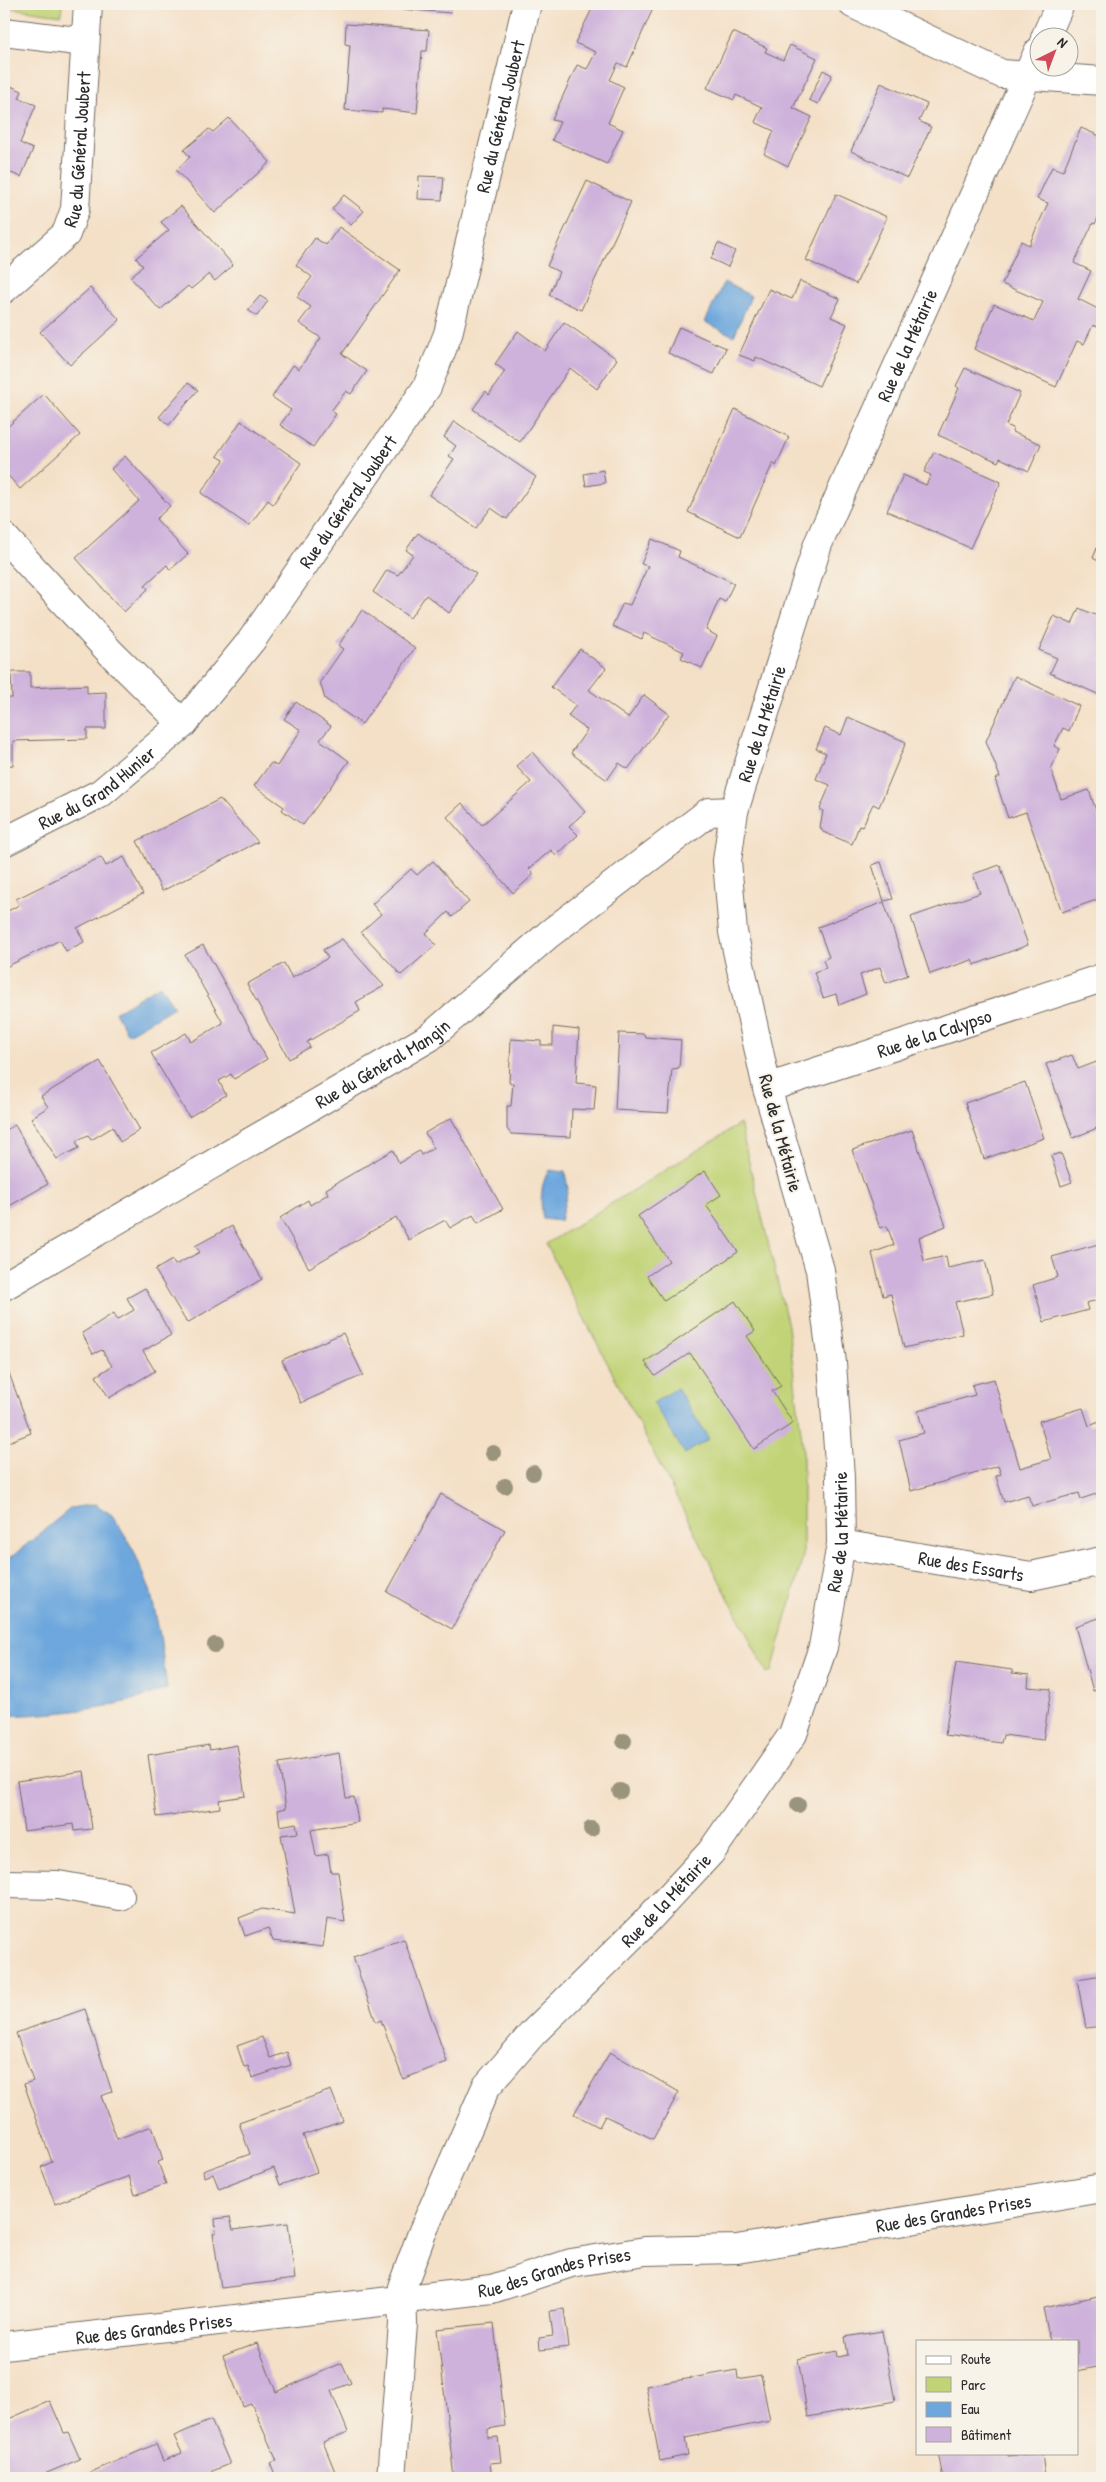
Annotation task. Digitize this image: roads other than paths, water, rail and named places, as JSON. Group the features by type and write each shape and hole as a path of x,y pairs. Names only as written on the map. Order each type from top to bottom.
{"street":[{"name":"Rue du Général Joubert","path":"4,289 66,234 75,210 88,4"},
{"name":"Rue du Général Joubert","path":"182,724 251,641 427,387 448,334 527,4"},
{"path":"853,4 1002,74 1028,66"},
{"path":"1049,28 1060,4"},
{"path":"4,32 85,42"},
{"name":"Rue de la Métairie","path":"391,2478 403,2324 402,2287 422,2233 486,2087 533,2033 644,1924 711,1852 793,1734 823,1647 842,1544 840,1477 832,1362 820,1270 767,1088 733,932 728,861 734,811 818,544 1028,75"},
{"path":"1078,76 1102,82"},
{"path":"4,536 110,653 182,724"},
{"name":"Rue du Grand Hunier","path":"4,842 101,793 182,724"},
{"name":"Rue du Général Mangin","path":"4,1286 430,1037 549,934 708,812 734,811"},
{"name":"Rue de la Calypso","path":"767,1088 1102,978"},
{"name":"Rue des Essarts","path":"842,1544 1031,1576 1102,1561"},
{"path":"4,1884 58,1885 120,1896"},
{"name":"Rue des Grandes Prises","path":"4,2346 492,2289 571,2263 645,2251 737,2249 1102,2188"}],"water":[{"path":"724,282 751,296 734,336 705,322"},
{"path":"160,985 174,1007 128,1034 115,1012"},
{"path":"549,1170 565,1172 568,1189 560,1221 543,1219 541,1207 542,1194"},
{"path":"677,1388 709,1439 685,1454 653,1403"},
{"path":"95,1504 112,1515 133,1549 150,1589 160,1635 167,1689 108,1706 46,1714 4,1716 4,1563 71,1508"}]}
